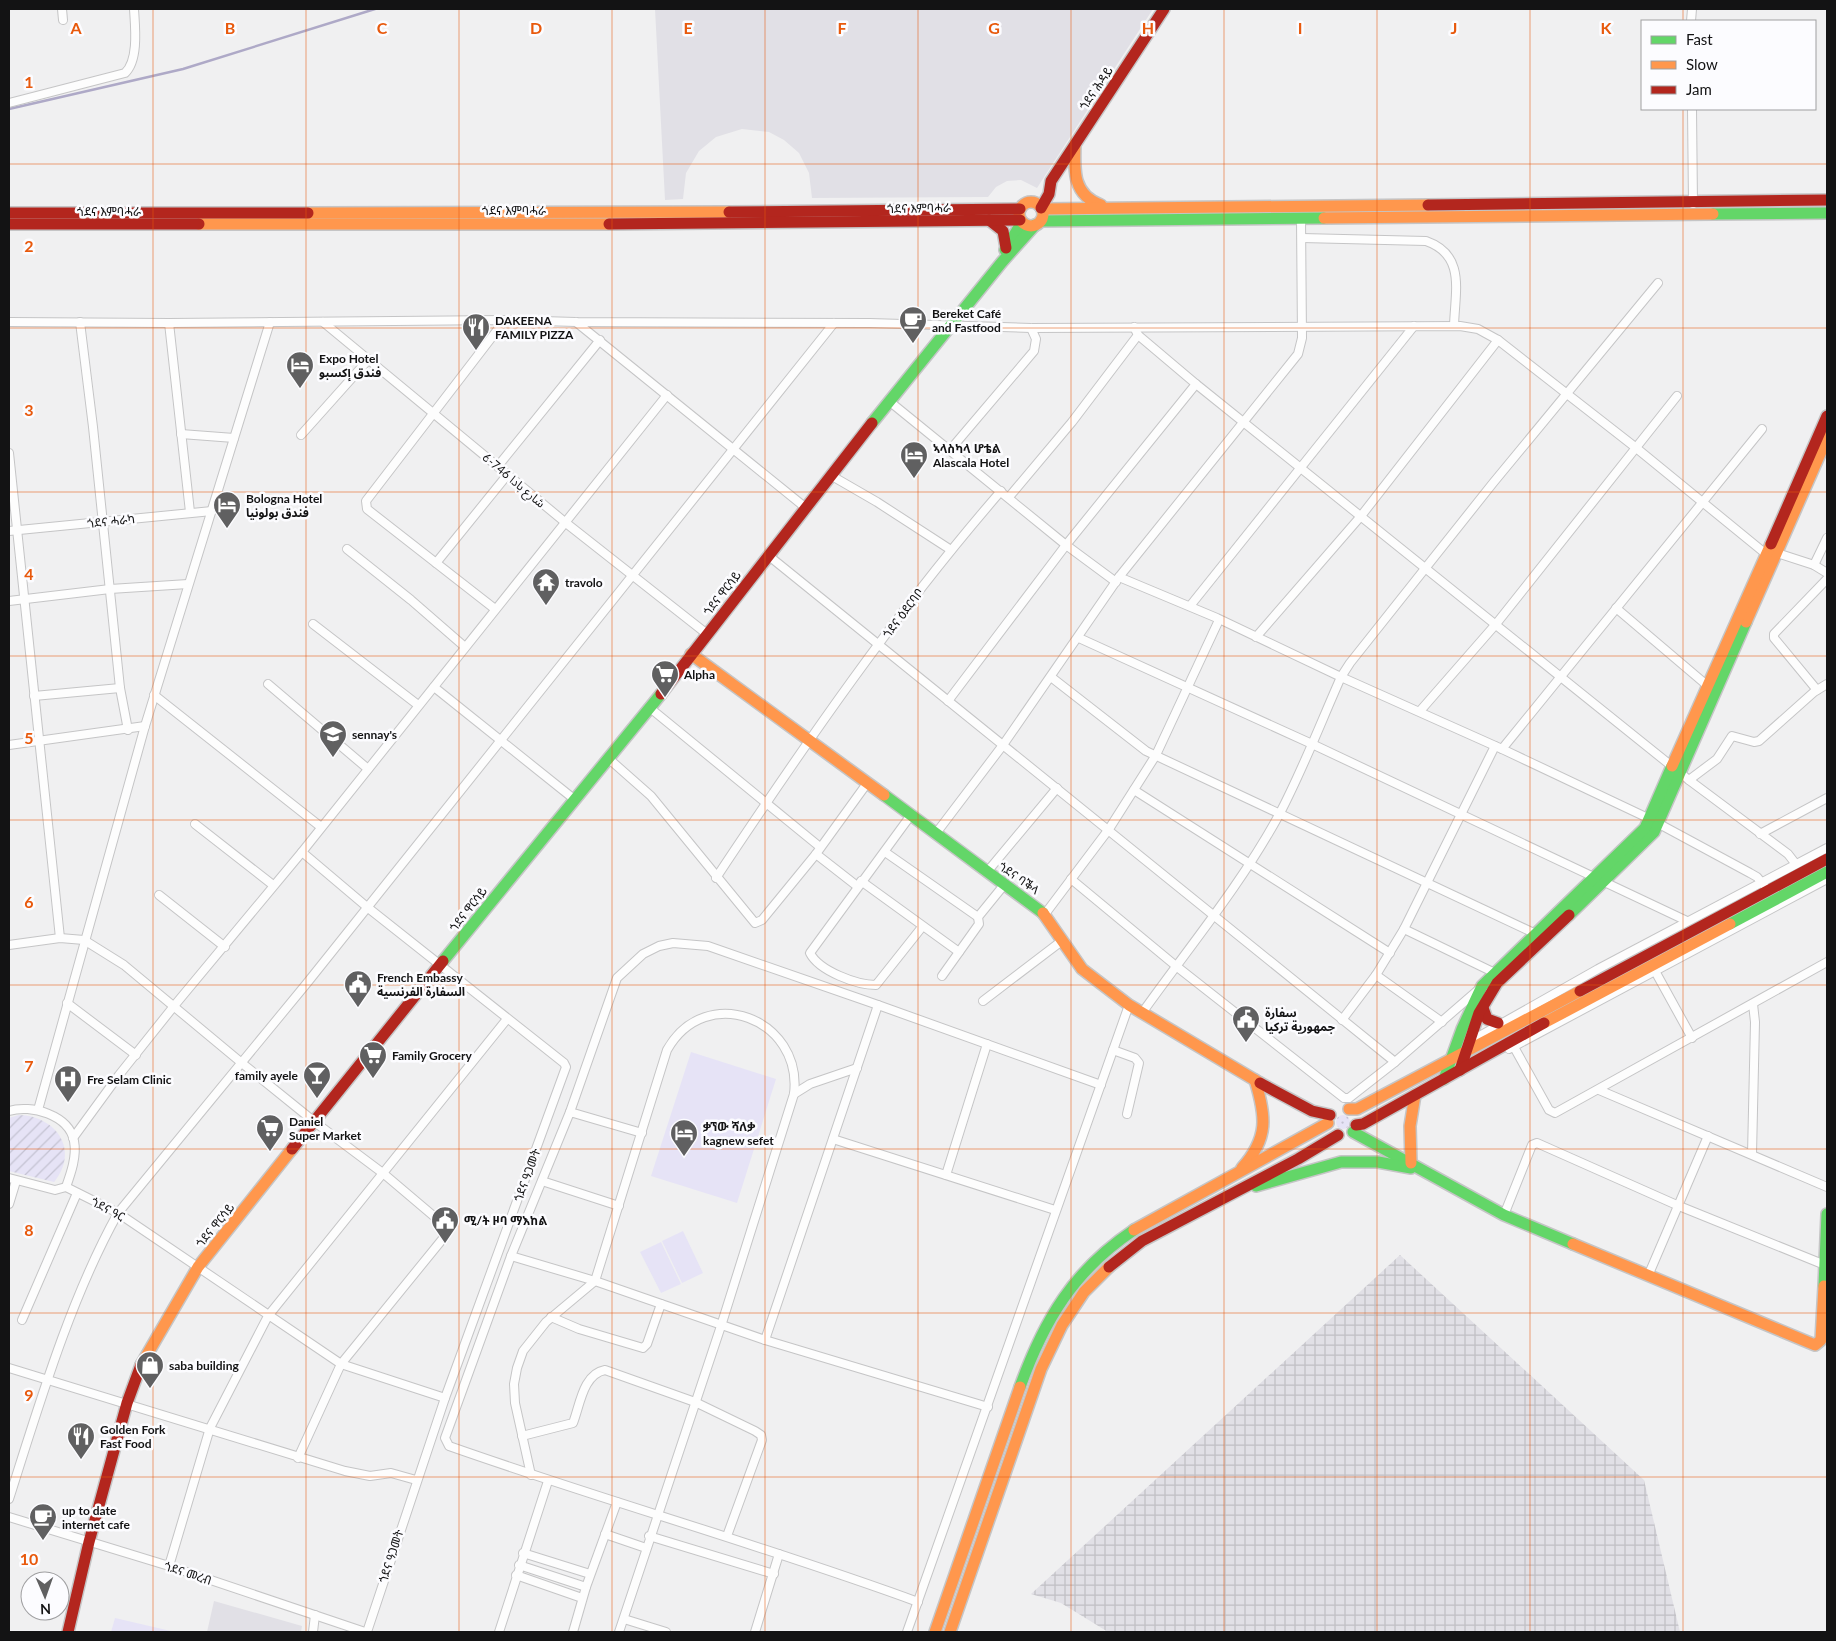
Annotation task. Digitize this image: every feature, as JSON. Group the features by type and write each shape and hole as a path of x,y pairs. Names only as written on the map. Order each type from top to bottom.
{"main road":[{"name":"ጎደና ሕዳይ","path":"1038,223 1038,206 1048,194 1051,182 1164,9"},
{"path":"1075,144 1074,170 1076,187 1088,200 1111,207"},
{"path":"1002,262 1025,204 1038,206 1111,207 1329,207 1827,200"},
{"name":"ጎደና እምባሓራ","path":"9,213 713,212 1020,217"},
{"path":"1020,217 1030,226 1038,223 1301,219 1827,214"},
{"name":"ጎደና እምባሓራ","path":"9,224 690,224 989,220 1020,217"},
{"path":"989,220 999,225 1004,231 1006,248"},
{"name":"ጎደና ዋርሳይ","path":"68,1632 89,1542 127,1403 140,1366 198,1267 316,1123 574,799 650,708 889,401 953,325 1002,262 1038,223"},
{"path":"1460,1070 1467,1046 1483,1008 1497,983 1600,879 1654,821 1681,772 1827,416"},
{"path":"1681,772 1708,686 1827,438"},
{"name":"ጎደና ባቕላ","path":"691,654 937,832 1004,885 1045,914 1082,969 1130,1005 1255,1080 1329,1119"},
{"path":"935,1632 1031,1357 1058,1304 1086,1268 1123,1238 1175,1206 1233,1176 1329,1119 1336,1109 1357,1109 1371,1102 1467,1046 1764,886 1827,859"},
{"path":"950,1632 1041,1369 1062,1325 1090,1285 1116,1259 1172,1223 1242,1188 1338,1135 1346,1135 1460,1070 1508,1047 1827,872"},
{"path":"1444,1079 1452,1055 1482,986 1536,934 1600,879"},
{"path":"1483,1008 1487,1019 1498,1023"},
{"path":"1233,1176 1246,1164 1255,1151 1264,1130 1264,1112 1255,1080"},
{"path":"1411,1163 1410,1132 1415,1095"},
{"path":"1349,1109 1355,1114 1354,1129"},
{"path":"1329,1119 1332,1131 1338,1135"},
{"path":"1354,1129 1504,1215 1815,1345 1821,1340 1827,1214"},
{"path":"1242,1188 1257,1186 1349,1161 1378,1162 1423,1170"}],"street":[{"path":"62,9 63,20"},
{"path":"9,103 125,73 132,62 135,32 134,9"},
{"path":"1692,110 1693,214"},
{"path":"937,832 1003,745 1118,580 1298,354 1302,338 1301,219"},
{"path":"1302,238 1426,241 1438,245 1453,260 1456,271 1454,326"},
{"path":"1142,1013 1216,916 1249,865 1279,813 1341,678 1350,663 1566,394 1658,283"},
{"path":"495,609 366,509 365,505 366,501 432,412 505,320"},
{"path":"9,322 169,323 505,320 953,325 1136,331 1302,326 1454,326 1478,329 1498,340 1772,553 1814,565 1827,573"},
{"path":"80,322 104,522 120,688 128,730"},
{"path":"38,1110 154,695 270,322"},
{"name":"شارع بادا 746-6","path":"323,322 566,523 707,634"},
{"path":"576,322 806,508"},
{"path":"169,323 190,512"},
{"path":"9,1499 48,1379 99,1248 118,1213 243,1064 834,323"},
{"path":"1190,606 1414,326"},
{"path":"950,450 1034,351 1036,339 1031,328"},
{"path":"1136,331 1196,384 1302,467 1562,678 1788,854 1795,863"},
{"path":"1009,497 1072,422 1136,331"},
{"path":"498,466 600,340"},
{"path":"1256,637 1361,516 1498,340"},
{"path":"300,435 368,360"},
{"path":"948,701 1066,545 1196,384"},
{"path":"73,1138 174,1006 302,852 667,395"},
{"path":"1420,711 1496,624 1635,447 1678,396"},
{"path":"889,401 1066,545 1118,580 1190,606 1341,678 1420,711 1654,821 1750,873 1764,886"},
{"path":"1342,1020 1376,975 1404,929 1459,815 1498,748 1562,678 1616,608 1762,429"},
{"path":"181,434 234,438"},
{"path":"9,453 13,531 24,599 34,696 41,742 60,938"},
{"path":"436,563 508,474"},
{"path":"832,476 877,502 951,550"},
{"name":"ጎደና ዕደርባቦ","path":"716,878 766,803 878,645 951,550 1001,491"},
{"name":"ጎደና ሓራካ","path":"13,531 212,511"},
{"path":"1814,565 1827,538"},
{"path":"347,549 465,647"},
{"path":"769,556 1110,829 1395,1062"},
{"path":"1681,772 1717,759 1732,736 1754,742 1758,741 1823,686 1774,638 1774,634 1827,579"},
{"path":"9,600 110,589 188,584"},
{"path":"1616,608 1708,686"},
{"path":"1045,914 1110,829 1156,755 1219,620"},
{"path":"313,624 418,706"},
{"path":"1079,638 1312,744 1687,921"},
{"path":"1051,677 1146,751 1536,934"},
{"path":"268,684 368,769"},
{"path":"434,687 574,799"},
{"path":"34,696 120,688"},
{"path":"154,695 321,827"},
{"path":"650,708 766,803 859,884 959,952"},
{"path":"9,745 128,730 145,726"},
{"path":"608,758 651,796 752,921 758,923 818,850 868,782"},
{"path":"987,872 1057,788"},
{"path":"1134,790 1390,953"},
{"path":"1760,834 1827,798"},
{"path":"912,815 859,884 810,953 841,977 864,984 880,983 922,927"},
{"path":"195,824 273,885"},
{"path":"1467,1046 1498,1023 1687,921 1764,886 1795,863 1827,848"},
{"name":"ጎደና ዓጋመት","path":"302,852 367,907 564,1063 565,1071 445,1398 366,1632"},
{"path":"885,852 978,917 979,924 942,976"},
{"path":"1071,879 1340,1097 1349,1098 1395,1062 1482,986"},
{"path":"1827,879 1508,1047 1552,1113 1599,1090 1827,962"},
{"path":"978,917 1004,885"},
{"path":"159,895 224,947"},
{"path":"1404,929 1495,974"},
{"path":"9,945 60,938 84,940 124,965 316,1123 384,1174 446,1228 445,1236 341,1364 298,1458"},
{"path":"983,1001 1062,940"},
{"path":"918,1602 727,1536 548,1481 449,1446 445,1438 511,1256 570,1112 617,978 631,964 659,946 673,943 708,946 878,1005 1100,1086"},
{"path":"1655,971 1692,1038"},
{"path":"1376,975 1442,1022"},
{"path":"67,1002 136,1055"},
{"path":"1752,1154 1755,1022 1753,1004"},
{"path":"765,1340 878,1005"},
{"path":"908,1632 988,1407 1055,1210 1130,1005"},
{"path":"531,1475 522,1436 514,1384 517,1368 527,1344 551,1317 596,1281 667,1050 673,1040 686,1027 713,1015 733,1014 758,1021 777,1037 788,1053 795,1074 794,1094 721,1326 649,1536 619,1632"},
{"path":"169,1566 210,1428 268,1316 507,1019"},
{"path":"946,1175 987,1044"},
{"path":"1113,1050 1135,1058 1138,1063 1127,1114"},
{"path":"794,1094 810,1084 857,1068"},
{"path":"1599,1090 1827,1187"},
{"path":"9,1111 24,1108 38,1110 66,1126 73,1138 73,1161 66,1187"},
{"path":"570,1112 642,1133"},
{"path":"1648,1276 1708,1136"},
{"path":"833,1139 1055,1210"},
{"path":"1504,1215 1532,1146 1537,1143 1679,1206 1825,1265"},
{"path":"9,1204 12,1180"},
{"name":"ጎደና ዓር","path":"12,1180 55,1190 66,1187 118,1213 341,1364 445,1398"},
{"path":"542,1181 619,1206"},
{"path":"22,1320 77,1193"},
{"path":"511,1256 596,1281 765,1340 988,1407"},
{"path":"551,1317 579,1329 643,1348 647,1344 661,1304"},
{"path":"9,1368 210,1428 298,1458 361,1475 391,1473 416,1480"},
{"path":"522,1436 573,1423 586,1386 598,1372 605,1370 695,1402 761,1435 762,1440 727,1536"},
{"path":"499,1632 523,1553 548,1481"},
{"path":"573,1632 590,1574 617,1502"},
{"name":"ጎደና መረብ","path":"9,1517 169,1566 366,1632"},
{"path":"605,1534 646,1548"},
{"path":"649,1536 774,1574"},
{"path":"523,1553 590,1574"},
{"path":"755,1632 779,1554"},
{"path":"520,1565 586,1587"},
{"path":"516,1575 582,1598"},
{"path":"312,1632 315,1615"},
{"path":"624,1619 666,1632"}],"shaded area":[{"path":"655,9 1153,9 1037,188 1021,180 1007,181 996,187 988,197 812,198 809,173 799,153 784,140 769,132 742,129 716,137 699,151 686,173 683,199 665,200"},
{"path":"691,1052 776,1079 737,1203 651,1176"},
{"path":"19,1115 44,1121 60,1137 64,1147 65,1158 54,1182 9,1171 9,1118"},
{"path":"1340,1115 1346,1115 1350,1122 1346,1129 1340,1129 1336,1125 1336,1119"},
{"path":"683,1231 703,1273 682,1283 662,1241"},
{"path":"661,1242 681,1284 661,1293 640,1252"},
{"path":"1400,1255 1644,1480 1680,1632 1108,1632 1061,1603 1031,1594"},
{"path":"214,1601 302,1626 301,1632 207,1632"},
{"path":"115,1618 175,1632 111,1632"}],"waterway":[{"path":"9,109 183,69 375,9"}],"traffic: fast":[{"path":"1713,214 1827,213"},
{"path":"1041,221 1324,218"},
{"path":"1005,250 1022,222"},
{"path":"872,423 1002,262 1035,225"},
{"path":"1569,915 1654,832 1746,622"},
{"path":"443,961 661,694"},
{"path":"1444,1079 1462,1029 1482,986 1645,828 1672,766"},
{"path":"884,795 1043,913"},
{"path":"1730,924 1827,872"},
{"path":"1353,1132 1504,1215 1573,1244"},
{"path":"1256,1186 1341,1162 1378,1162 1411,1168"},
{"path":"1824,1286 1827,1214"},
{"path":"1020,1387 1040,1340 1064,1298 1094,1262 1134,1230"}],"traffic: slow":[{"path":"1075,145 1075,173 1080,188 1092,201 1101,205"},
{"path":"1031,202 1040,205 1043,214 1040,223 1031,226 1022,223 1019,214 1022,205 1031,202"},
{"path":"1042,209 1428,205"},
{"path":"308,213 729,212"},
{"path":"1324,218 1713,214"},
{"path":"199,224 609,224"},
{"path":"1746,622 1827,438"},
{"path":"1672,766 1771,544"},
{"path":"691,654 884,795"},
{"path":"1043,913 1082,969 1129,1005 1260,1083"},
{"path":"1544,1023 1730,924"},
{"path":"1349,1109 1357,1109 1580,991"},
{"path":"1242,1168 1257,1147 1263,1126 1263,1116 1255,1080"},
{"path":"1411,1163 1410,1126 1415,1095"},
{"path":"1134,1230 1328,1123"},
{"path":"141,1365 198,1267 292,1149"},
{"path":"1573,1244 1815,1345 1821,1340 1824,1286"},
{"path":"950,1632 1041,1369 1062,1325 1084,1292 1109,1267"},
{"path":"935,1632 1020,1387"}],"traffic: jam":[{"path":"1041,208 1049,194 1051,181 1164,9"},
{"path":"1428,205 1827,200"},
{"path":"729,212 1020,209"},
{"path":"9,213 308,213"},
{"path":"989,220 1003,231 1006,248"},
{"path":"609,224 1020,220"},
{"path":"9,224 199,224"},
{"path":"1771,544 1827,416"},
{"path":"661,694 872,423"},
{"path":"1580,991 1827,859"},
{"path":"1460,1070 1479,1013 1497,983 1569,915"},
{"path":"292,1149 443,961"},
{"path":"1483,1008 1487,1019 1498,1023"},
{"path":"1356,1125 1363,1124 1544,1023"},
{"path":"1260,1083 1312,1111 1330,1115"},
{"path":"1109,1267 1142,1241 1298,1159 1338,1135"},
{"path":"68,1632 89,1542 127,1403 141,1365"}],"place":[{"name":"Bereket Café and Fastfood","path":"913,344"},
{"name":"DAKEENA FAMILY PIZZA","path":"476,351"},
{"name":"Expo Hotel فندق إكسبو","path":"300,389"},
{"name":"ኣላስካላ ሆቴል Alascala Hotel","path":"914,479"},
{"name":"Bologna Hotel فندق بولونيا","path":"227,529"},
{"name":"travolo","path":"546,606"},
{"name":"Alpha","path":"665,698"},
{"name":"sennay's","path":"333,758"},
{"name":"French Embassy السفارة الفرنسية","path":"358,1008"},
{"name":"سفارة جمهورية تركيا","path":"1246,1043"},
{"name":"Family Grocery","path":"373,1079"},
{"name":"family ayele","path":"317,1099"},
{"name":"Fre Selam Clinic","path":"68,1103"},
{"name":"Daniel Super Market","path":"270,1152"},
{"name":"ቃኘው ሻለቃ kagnew sefet","path":"684,1157"},
{"name":"ሚ/ት ዞባ ማእከል","path":"445,1244"},
{"name":"saba building","path":"150,1389"},
{"name":"Golden Fork Fast Food","path":"81,1460"},
{"name":"up to date internet cafe","path":"43,1541"}]}
